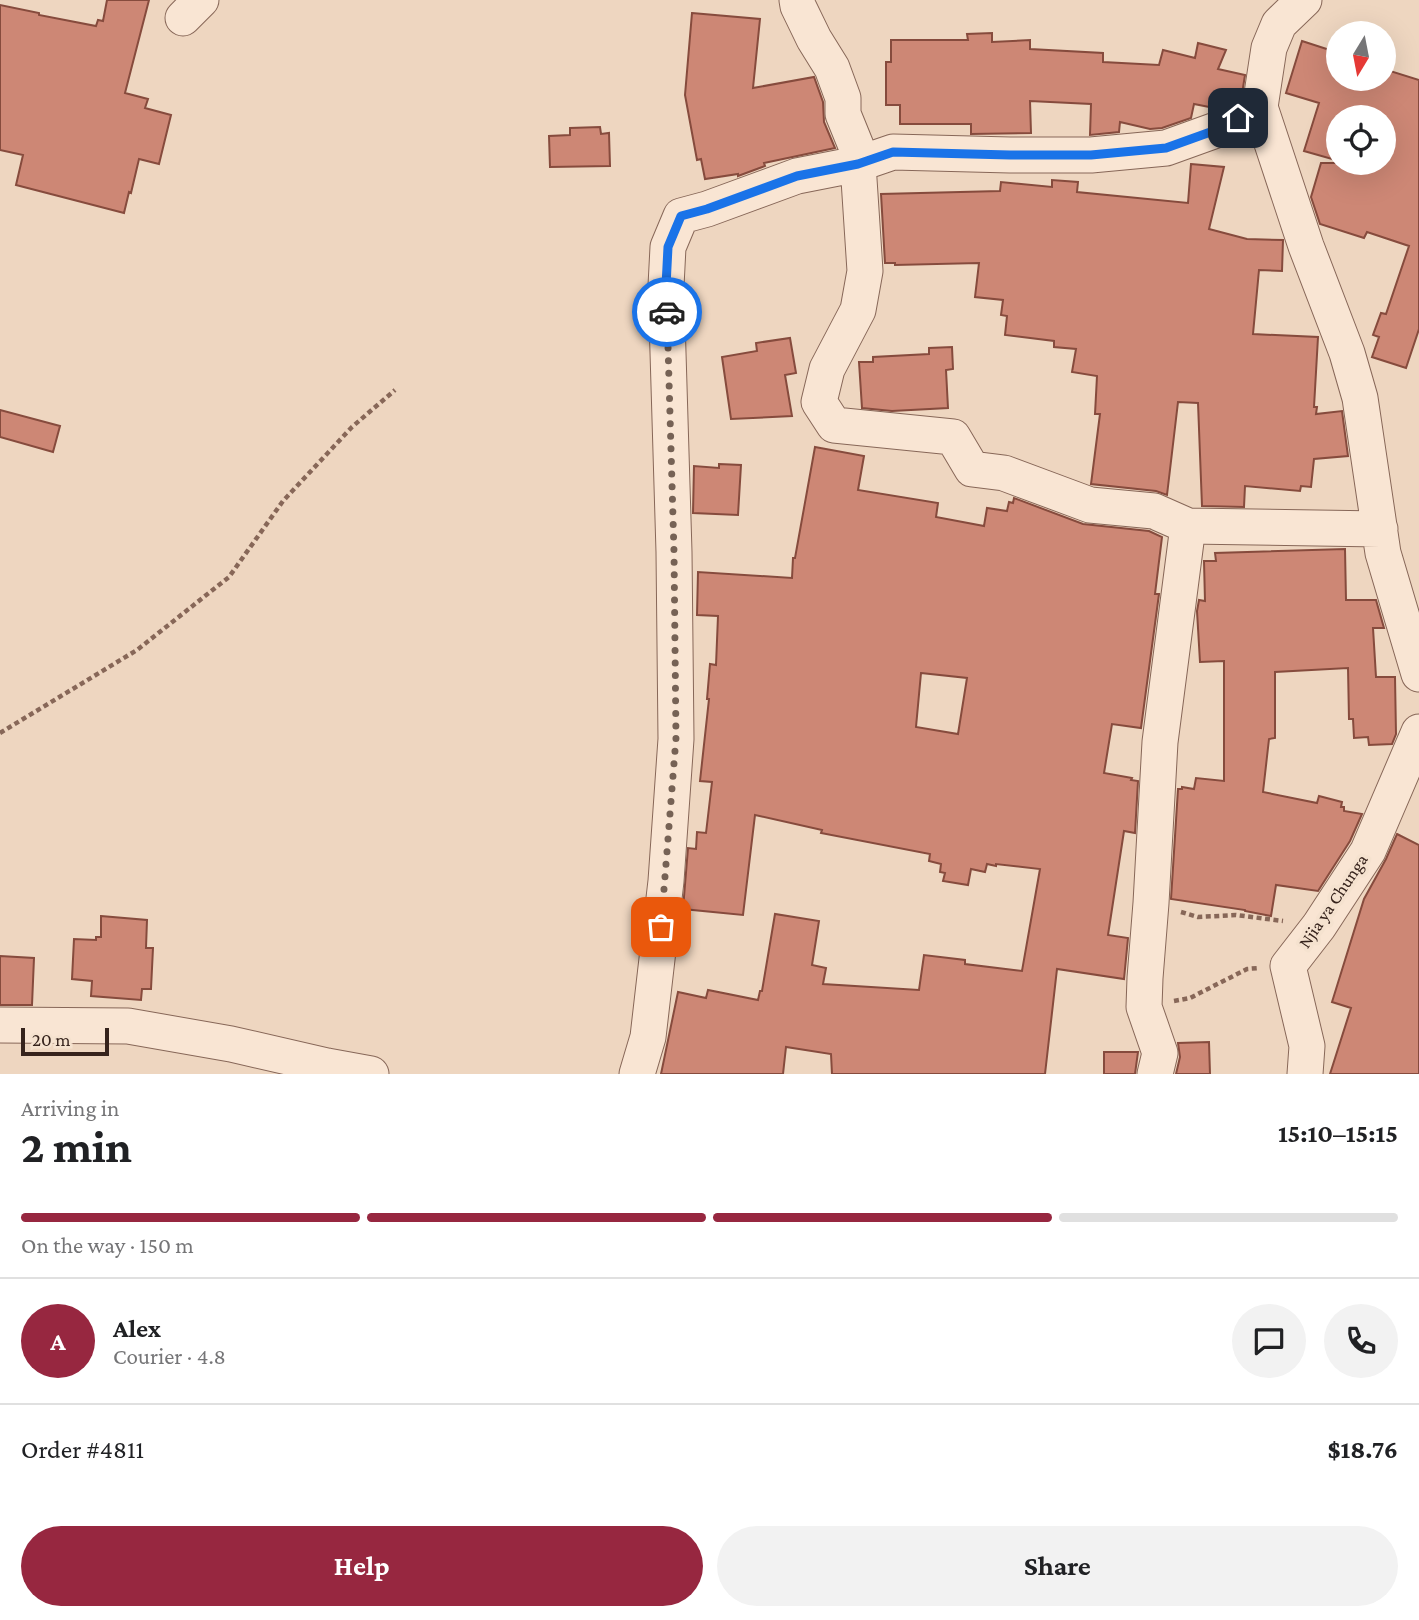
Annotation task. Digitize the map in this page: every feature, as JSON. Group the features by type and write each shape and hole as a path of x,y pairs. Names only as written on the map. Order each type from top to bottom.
{"street":[{"path":"797,0 814,39 832,68 843,98 843,114 856,146 858,164 865,271 858,310 827,369 819,402 834,425 953,437 972,469 1004,473 1090,505 1154,511 1188,526 1380,529"},
{"path":"1304,0 1279,24 1269,48 1261,107 1306,246 1348,353 1360,398 1383,553 1419,674"},
{"path":"637,1074 648,1037 654,986 666,881 676,738 674,552 666,286 668,247 681,216 797,176 858,164 893,152 1091,155 1166,148 1216,130 1261,107"},
{"path":"1155,1074 1160,1053 1144,1007 1160,742 1188,526"},
{"name":"Njia ya Chunga","path":"1305,1074 1307,1046 1288,966 1319,926 1368,851 1419,732"},
{"path":"0,1025 128,1026 231,1044 327,1070 371,1074"}],"path":[{"path":"0,733 137,650 229,577 283,501 352,427 395,390"},
{"path":"1151,903 1198,917 1236,915 1319,926"},
{"path":"1144,1007 1190,998 1247,969 1288,966"}],"building":[{"path":"107,0 149,0 125,93 148,99 145,108 171,115 159,164 139,159 124,213 16,185 23,155 0,150 0,5 96,26 98,20 103,21"},
{"path":"692,13 760,19 753,88 814,77 823,102 824,122 835,148 764,163 765,166 738,176 705,179 701,159 697,160 685,95"},
{"path":"992,33 992,42 1030,40 1030,49 1103,53 1103,62 1159,65 1163,50 1195,58 1198,43 1226,50 1218,69 1245,75 1242,94 1214,108 1194,104 1191,118 1162,128 1150,129 1120,122 1119,132 1090,135 1091,104 1030,101 1031,133 971,134 971,124 900,124 900,105 886,105 886,62 891,62 891,40 968,40 967,34"},
{"path":"1302,41 1326,49 1326,91 1396,91 1396,73 1419,80 1419,329 1406,368 1372,357 1379,337 1373,335 1381,313 1386,314 1409,246 1367,232 1364,238 1320,224 1311,197 1321,163 1326,163 1326,175 1396,175 1396,105 1326,105 1326,157 1304,151 1319,103 1286,93"},
{"path":"600,127 601,134 609,133 610,166 550,167 549,136 570,135 570,128"},
{"path":"1191,164 1224,167 1209,229 1247,239 1283,240 1282,271 1259,270 1253,334 1318,337 1314,407 1317,407 1316,414 1342,411 1348,456 1314,459 1311,487 1301,486 1300,491 1245,486 1244,507 1202,506 1198,403 1178,402 1167,495 1156,491 1091,484 1100,414 1095,414 1097,376 1072,372 1076,349 1054,347 1054,341 1005,335 1007,316 1001,315 1003,300 975,297 979,263 885,263 881,194 1000,191 1001,182 1052,187 1052,180 1078,182 1077,192 1188,203"},
{"path":"790,338 796,373 785,375 792,416 731,419 722,357 757,351 756,343"},
{"path":"952,347 953,369 946,370 948,408 892,411 862,408 859,362 873,362 873,357 929,354 929,348"},
{"path":"0,410 60,426 53,452 0,437"},
{"path":"815,447 864,456 858,490 938,503 936,517 984,526 987,508 1007,511 1009,502 1013,503 1014,498 1083,524 1149,531 1162,537 1155,594 1159,594 1141,728 1112,724 1104,773 1138,781 1135,833 1124,831 1108,935 1128,938 1124,979 1057,969 1045,1074 832,1074 831,1054 786,1047 783,1074 661,1074 678,992 706,998 708,990 758,1000 762,991 775,914 819,921 812,965 826,968 823,984 919,990 924,955 965,960 965,964 1022,971 1040,869 987,864 985,872 971,869 968,885 943,881 945,873 940,872 941,864 929,861 930,854 821,833 822,830 755,815 743,915 683,909 688,848 696,849 697,832 706,833 712,782 700,781 710,664 716,665 718,616 697,615 698,572 792,578","holes":["921,673 967,678 958,734 916,727"]},
{"path":"719,464 741,465 738,515 693,513 694,466 719,468"},
{"path":"1345,549 1346,600 1376,600 1384,628 1373,628 1376,677 1395,677 1396,734 1392,744 1369,745 1368,737 1354,738 1353,719 1349,719 1348,668 1275,672 1275,738 1269,739 1263,792 1317,803 1319,796 1342,802 1344,811 1362,814 1350,841 1318,891 1276,885 1271,916 1171,899 1178,789 1194,789 1196,778 1224,781 1224,661 1200,662 1197,611 1199,600 1205,601 1204,561 1216,561 1215,553"},
{"path":"1397,834 1419,845 1419,1074 1330,1074 1351,1008 1332,1002 1364,899"},
{"path":"101,916 147,920 146,948 153,948 151,989 142,989 141,1000 91,996 92,981 72,979 74,939 96,940 96,937 101,937"},
{"path":"0,956 34,958 32,1005 0,1005"},
{"path":"1209,1042 1210,1074 1176,1074 1180,1057 1178,1043"},
{"path":"1104,1052 1138,1052 1135,1074 1104,1074"}],"way so far":[{"path":"661,927 676,738 667,312"}],"route":[{"path":"667,312 668,247 681,216 797,176 858,164 893,152 1091,155 1166,148 1216,130 1238,118"}]}
